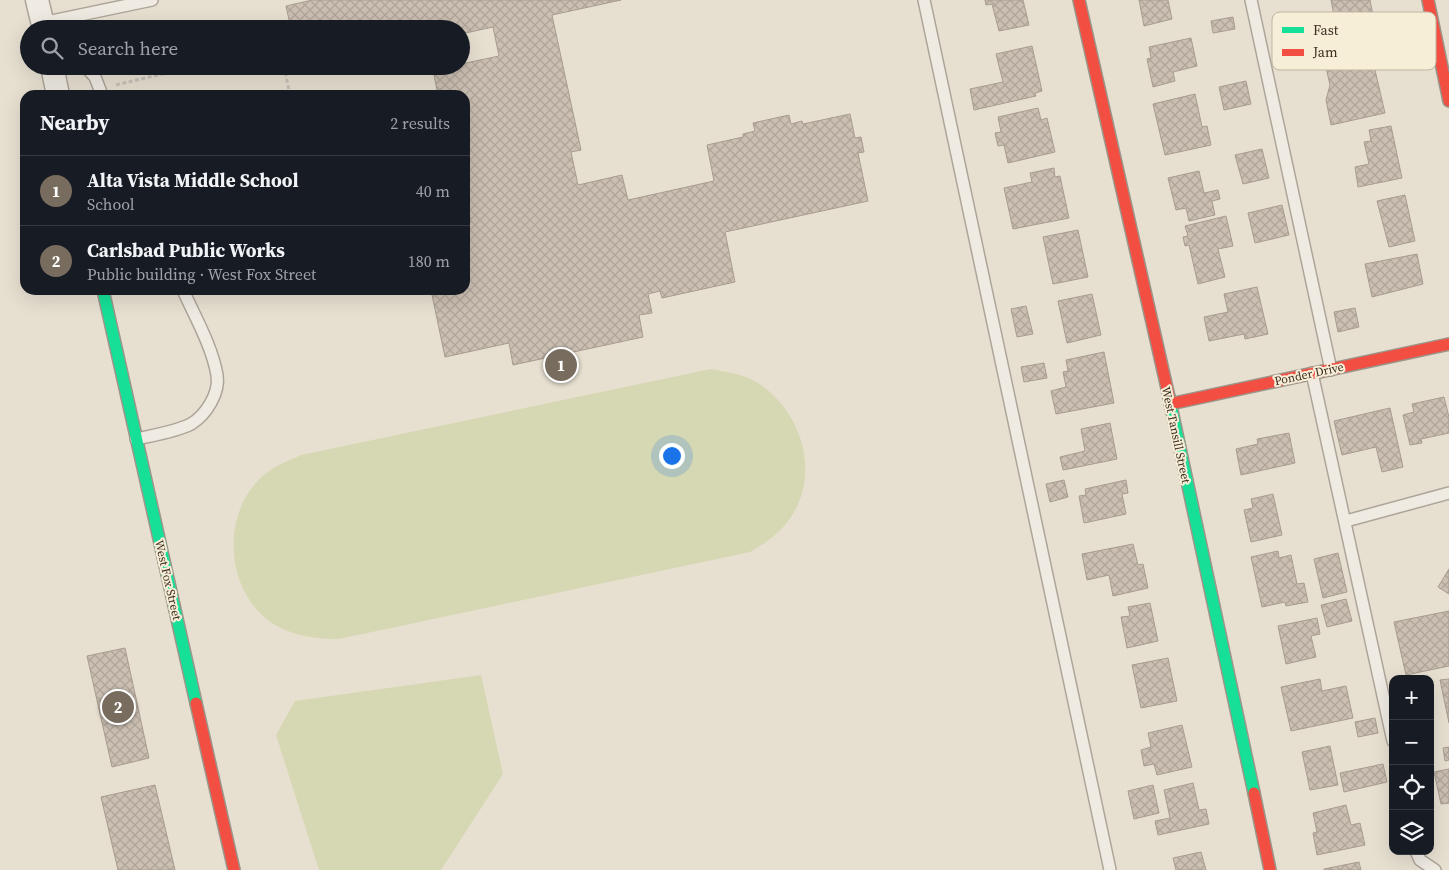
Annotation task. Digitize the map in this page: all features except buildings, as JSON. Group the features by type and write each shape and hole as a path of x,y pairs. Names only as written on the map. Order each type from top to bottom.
{"street":[{"path":"37,0 42,20"},
{"name":"West Tansill Street","path":"1079,0 1170,404 1270,870"},
{"path":"1436,38 1449,101"},
{"path":"55,75 57,90"},
{"name":"West Fox Street","path":"104,295 234,870"},
{"name":"Ponder Drive","path":"1170,404 1449,344"}],"lane":[{"path":"68,20 152,0"},
{"path":"924,0 1110,870"},
{"path":"1251,0 1331,370"},
{"path":"93,75 100,90"},
{"path":"136,439 173,431 192,423 205,413 214,396 218,377 185,295"},
{"path":"1312,373 1389,722"},
{"path":"1346,521 1449,493"},
{"path":"1418,855 1420,860 1435,870"}],"path":[{"path":"108,90 163,75"},
{"path":"286,75 289,90"}],"green space":[{"path":"711,369 747,377 773,395 786,409 802,444 805,462 805,481 800,500 783,528 750,552 339,639 309,637 279,627 261,614 247,597 238,577 234,555 234,533 239,511 249,492 264,475 281,464 301,455"},
{"path":"481,675 503,774 441,870 319,870 276,735 295,701"}],"traffic: fast":[{"path":"104,295 196,703"},
{"path":"1169,397 1254,793"}],"traffic: jam":[{"path":"1079,0 1169,397"},
{"path":"1428,0 1430,12"},
{"path":"1436,38 1449,101"},
{"path":"1170,404 1449,344"},
{"path":"196,703 234,870"},
{"path":"1254,793 1270,870"}],"place":[{"name":"Alta Vista Middle School","path":"561,365"},
{"name":"Carlsbad Public Works","path":"118,707"}]}
